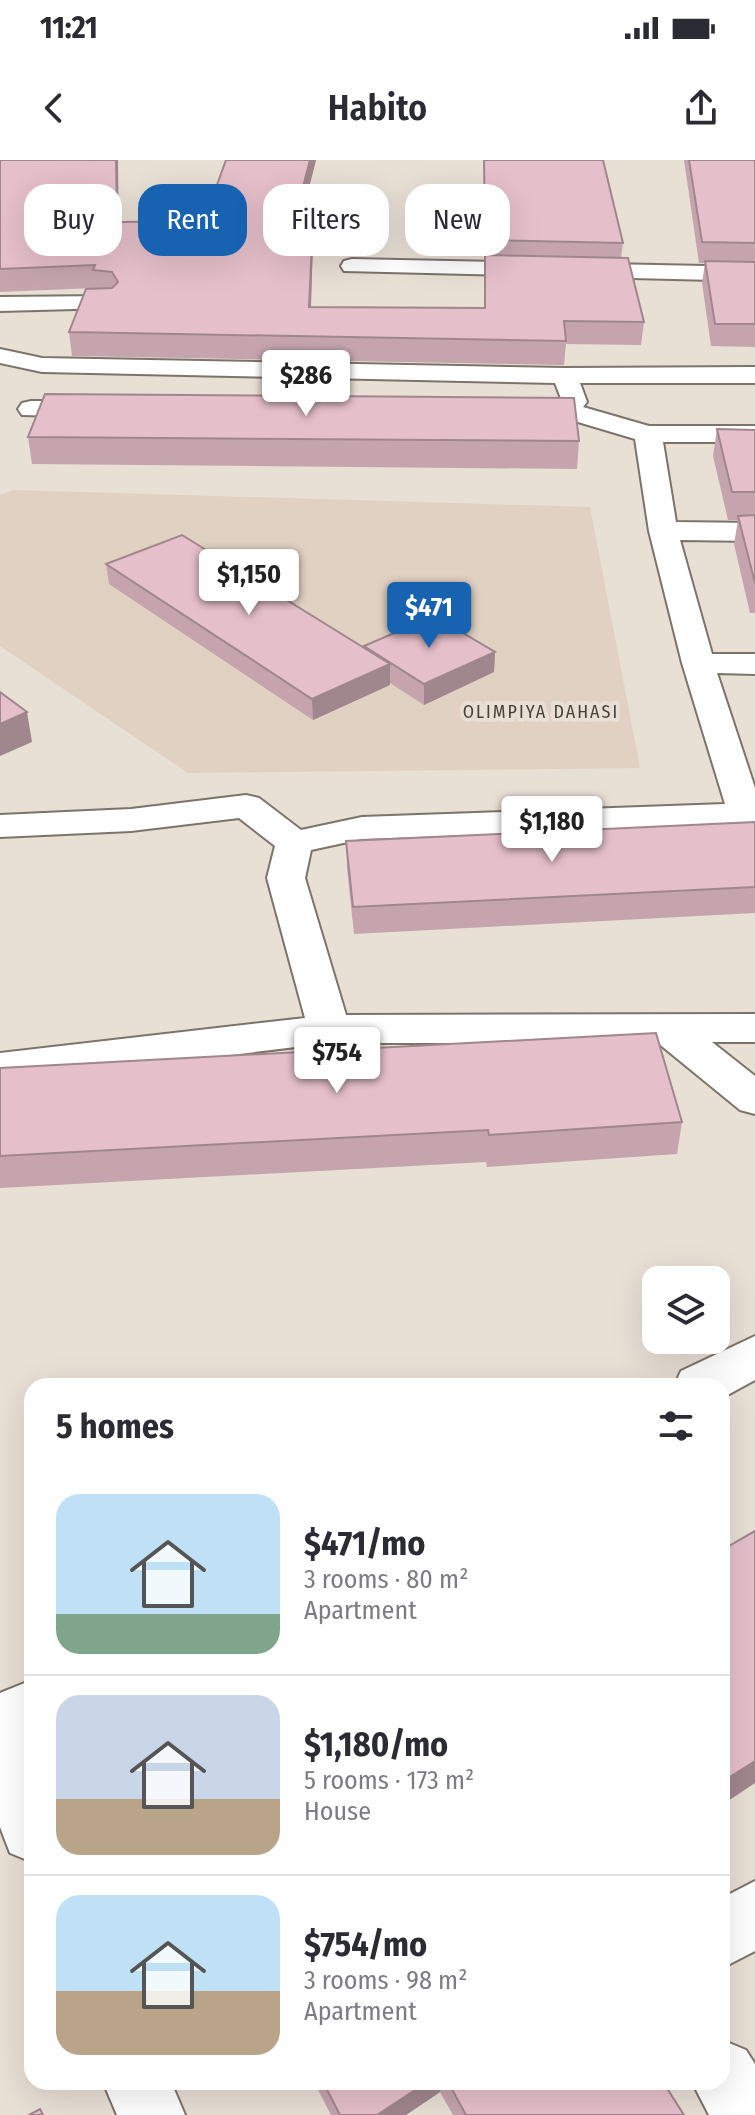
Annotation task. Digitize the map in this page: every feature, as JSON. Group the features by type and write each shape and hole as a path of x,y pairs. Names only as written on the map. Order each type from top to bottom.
{"street":[{"path":"352,266 755,274"},
{"path":"0,304 106,303"},
{"path":"0,356 42,365 565,376 755,375"},
{"path":"565,376 579,414"},
{"path":"31,409 125,410"},
{"path":"485,413 579,414 648,434 755,434"},
{"path":"294,843 362,828 750,814 698,663 663,531 648,434"},
{"path":"663,531 755,532"},
{"path":"698,663 755,664"},
{"path":"0,826 131,820 246,806 294,843"},
{"path":"294,843 286,878 329,1029"},
{"path":"0,1068 329,1029 755,1028"},
{"path":"668,1029 755,1099"},
{"path":"714,1378 755,1356"},
{"path":"0,1722 24,1712"},
{"path":"0,1754 24,1812"},
{"path":"730,1930 755,1913"},
{"path":"730,2086 749,2115"},
{"path":"140,2090 151,2115"}],"shaded area":[{"path":"13,490 590,507 640,768 188,773 0,646 0,495"}],"building":[{"path":"0,160 116,160 116,184 24,184 24,256 122,256 122,222 138,222 138,256 247,256 247,184 217,184 226,160 310,160 304,184 263,184 263,256 311,256 309,307 485,308 485,256 628,258 644,322 564,321 566,341 69,332 86,289 112,288 118,282 112,272 93,270 95,265 0,269"},
{"path":"484,160 603,160 623,243 510,241 510,184 484,184"},
{"path":"689,160 755,160 755,243 702,242"},
{"path":"705,261 755,262 755,324 715,324"},
{"path":"45,394 574,398 579,441 28,437"},
{"path":"717,429 755,430 755,492 732,492"},
{"path":"755,515 755,583 738,516"},
{"path":"182,535 390,664 312,699 106,564"},
{"path":"434,616 495,652 424,684 364,646"},
{"path":"0,692 27,712 0,724"},
{"path":"755,822 755,887 353,907 346,841"},
{"path":"656,1033 682,1122 489,1135 488,1130 0,1156 0,1068"},
{"path":"755,1531 755,1761 730,1777 730,1545"},
{"path":"327,2090 415,2090 377,2115 340,2115"},
{"path":"452,2090 668,2090 684,2115 466,2115"},
{"path":"40,2109 43,2115 29,2115"}],"district":[{"name":"OLIMPIYA DAHASI","path":"541,712"}]}
